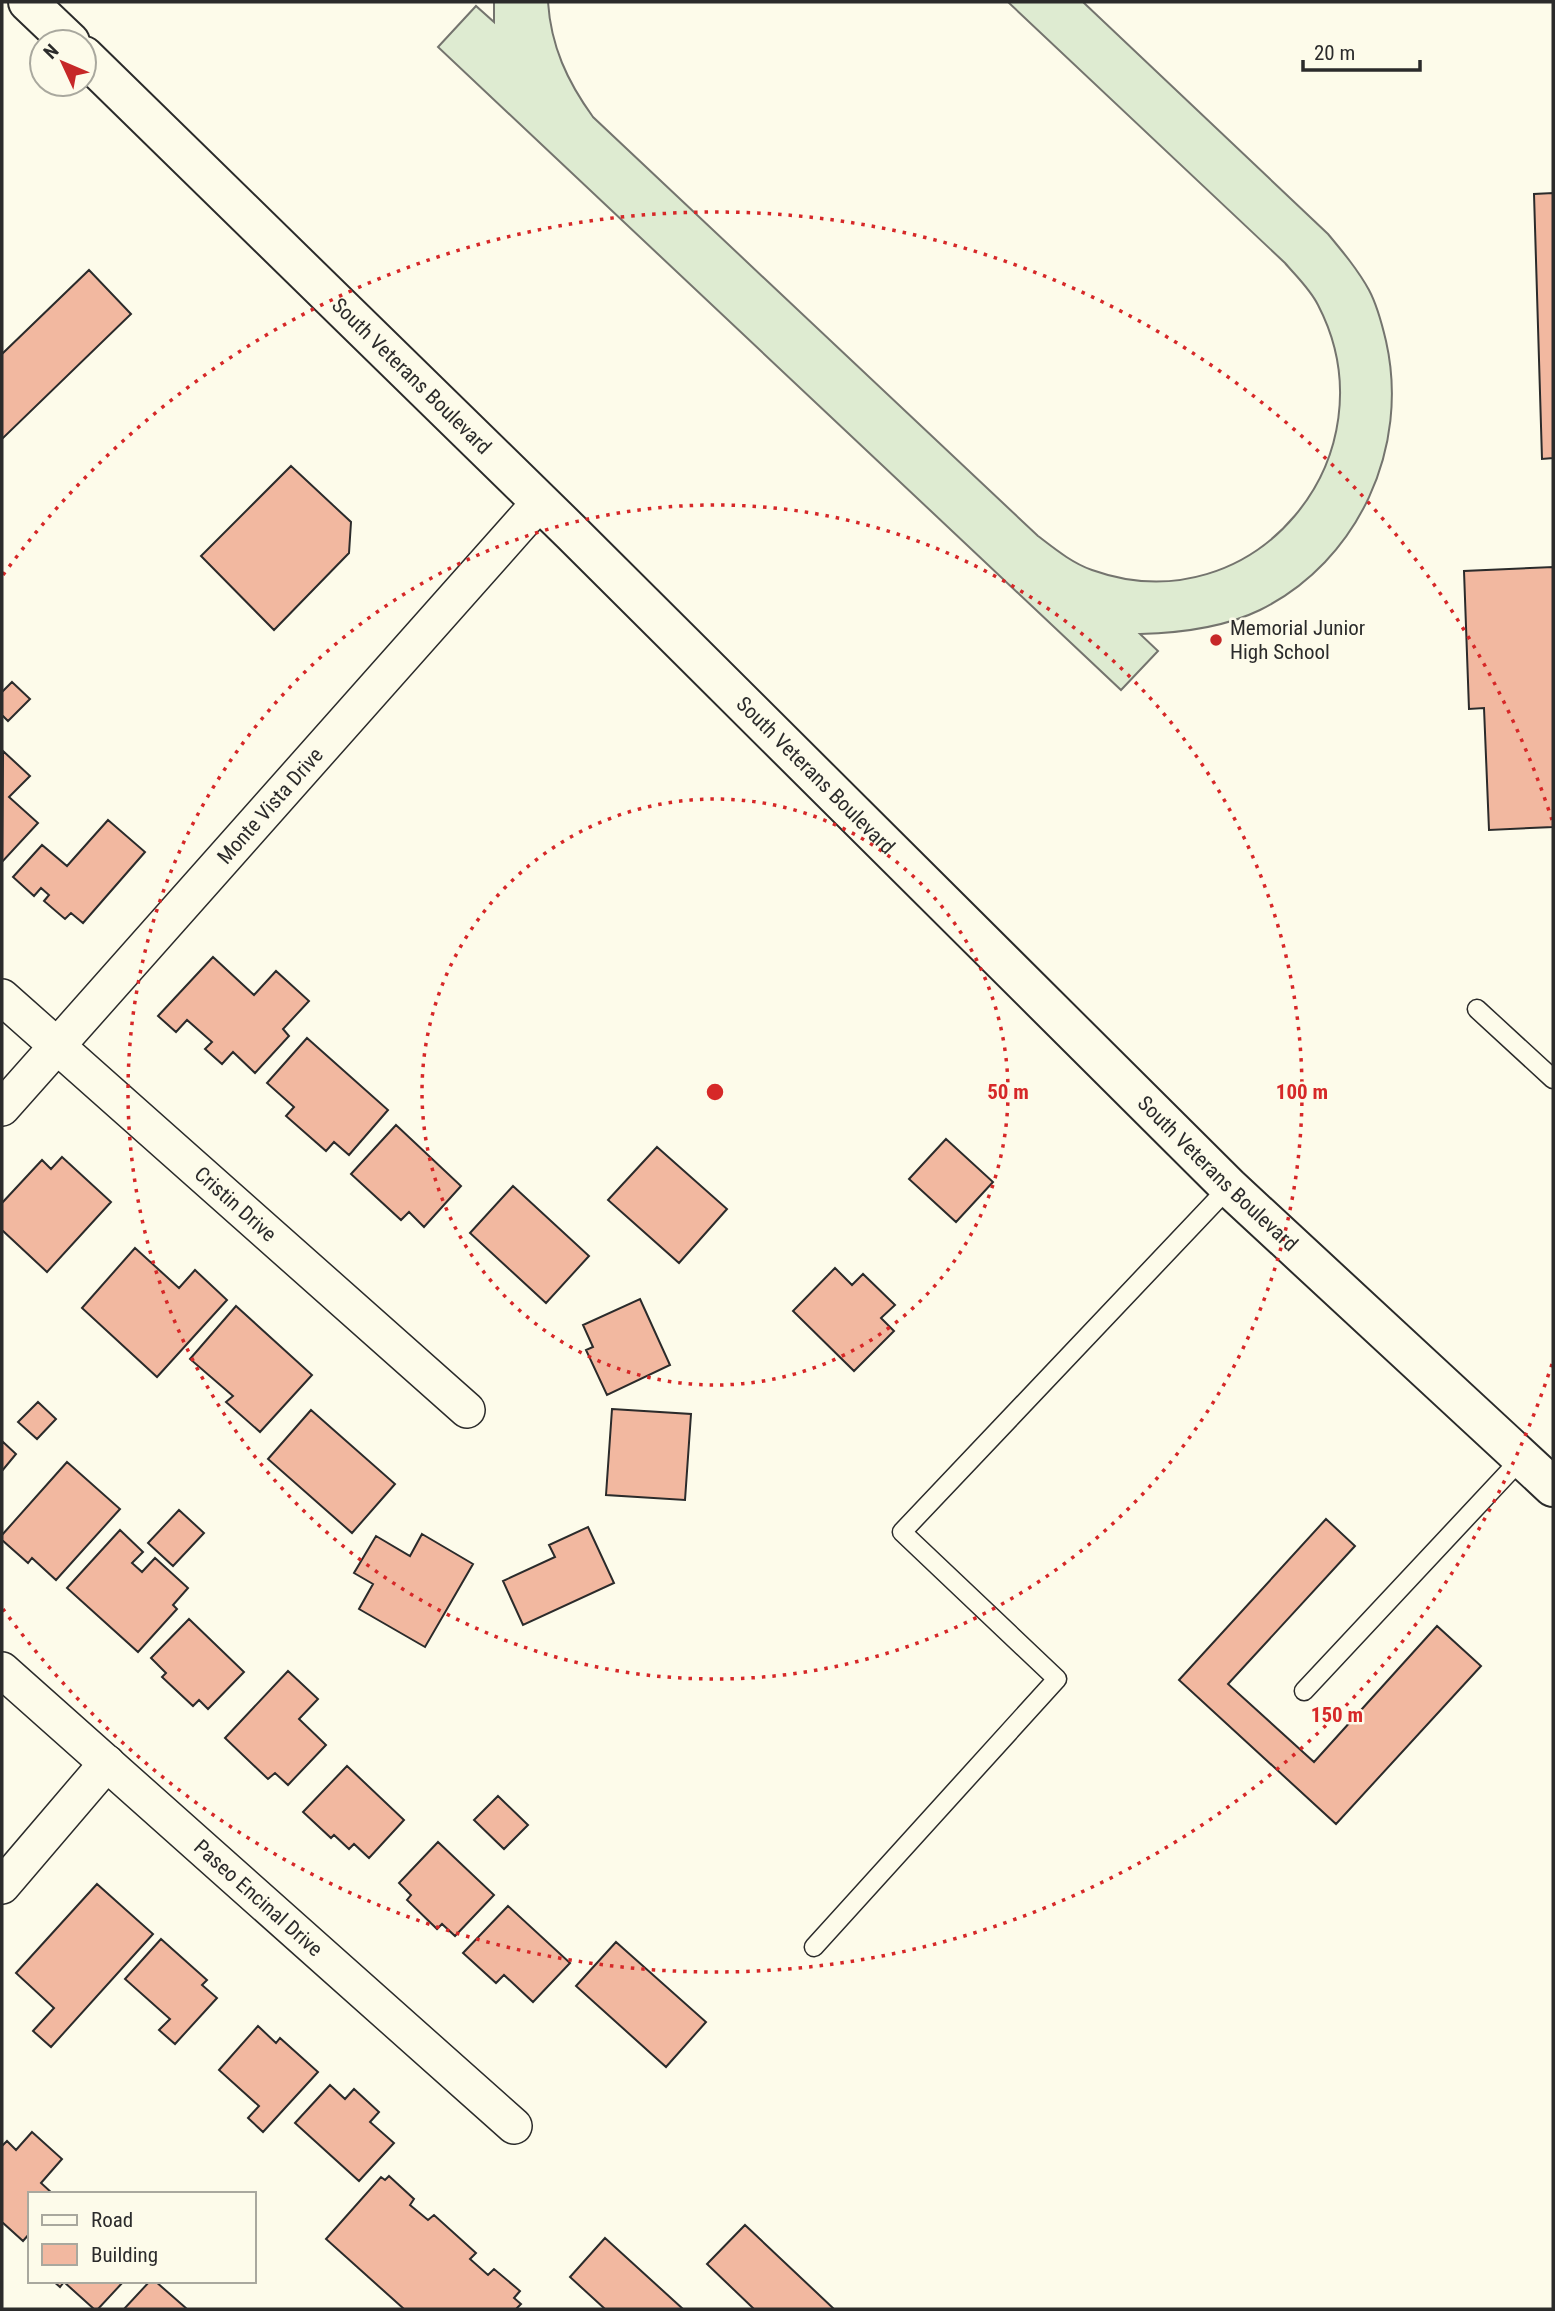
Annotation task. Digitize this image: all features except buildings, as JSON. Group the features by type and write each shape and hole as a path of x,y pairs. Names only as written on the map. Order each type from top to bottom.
{"main road":[{"path":"29,2 56,28"},
{"name":"South Veterans Boulevard","path":"98,70 540,502 1229,1187 1553,1487"}],"street":[{"name":"Monte Vista Drive","path":"2,1108 540,502"},
{"name":"Cristin Drive","path":"2,997 467,1410"},
{"name":"Paseo Encinal Drive","path":"2,1670 514,2126"},
{"path":"2,1886 107,1763"}],"lane":[{"path":"1477,1009 1553,1079"},
{"path":"814,1947 1057,1679 902,1532 1229,1187"},
{"path":"1304,1691 1522,1458"}],"green space":[{"path":"494,2 548,2 553,33 562,62 575,90 593,117 1038,536 1071,560 1092,570 1151,581 1207,574 1255,551 1295,516 1323,470 1338,418 1337,362 1318,305 1285,263 1008,2 1083,2 1328,234 1369,290 1386,341 1392,381 1390,421 1383,460 1369,497 1350,531 1325,562 1295,589 1260,610 1202,628 1140,634 1158,651 1121,690 438,47 476,6 494,22"}],"place":[{"name":"Memorial Junior High School","path":"1216,640"}]}
